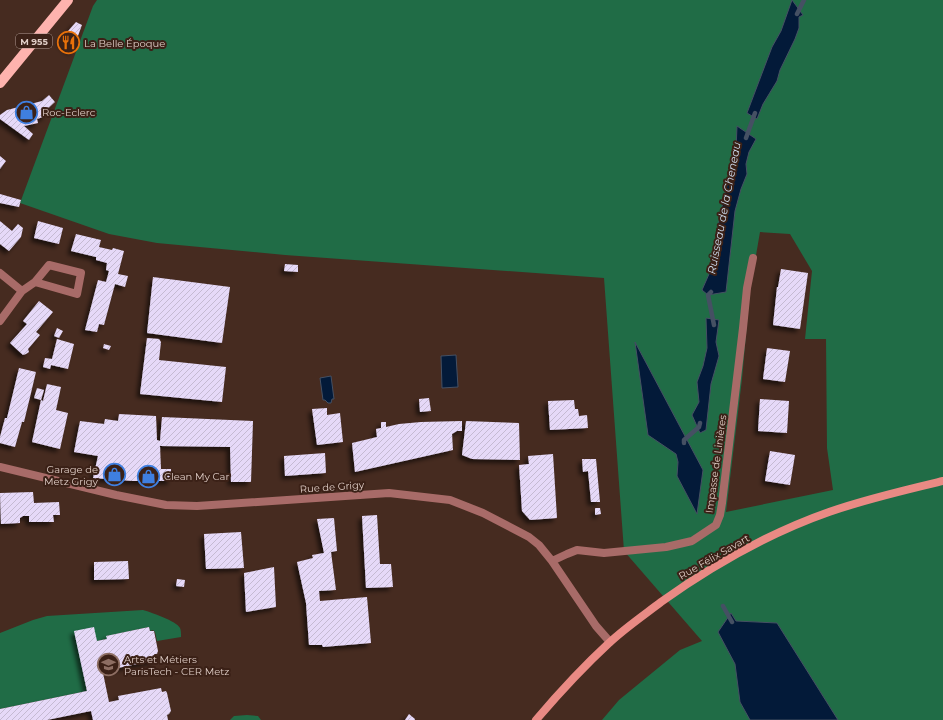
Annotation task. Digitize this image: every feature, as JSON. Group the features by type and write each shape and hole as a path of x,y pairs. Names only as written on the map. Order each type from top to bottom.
{"main road":[{"name":"M 955","path":"0,83 68,0"}],"street":[{"name":"Impasse de Linières","path":"552,561 577,550 604,553 666,547 692,541 716,525 720,515 722,503 744,328 747,288 753,258"},
{"path":"0,321 22,291 35,282 49,265 81,273 77,294 35,282"},
{"path":"0,273 22,291"},
{"name":"Rue de Grigy","path":"0,467 116,495 166,505 196,506 389,493 450,500 483,513 529,537 552,561 582,607 610,642"},
{"name":"Rue Félix Savart","path":"536,720 566,685 610,642 679,590 723,561 803,522 829,512 886,494 943,480"}],"green space":[{"path":"97,0 943,0 943,720 602,720 619,700 680,650 702,641 624,551 604,278 285,255 157,243 109,234 20,203 93,6","holes":["760,232 790,234 812,271 805,339 826,339 827,448 833,490 726,512 742,379 750,290"]},
{"path":"143,610 163,617 178,625 181,631 181,637 157,641 155,632 153,630 150,631 149,627 107,636 107,639 97,641 75,631 87,691 0,709 0,633 47,616"},
{"path":"234,716 258,716 261,720 230,720"}],"water":[{"path":"792,0 803,15 799,17 799,28 780,70 777,81 763,104 757,119 747,113 772,47 781,31"},
{"path":"737,126 756,139 749,152 746,164 747,174 735,211 726,292 708,295 702,290 713,265 717,231 736,150"},
{"path":"706,318 719,320 716,342 719,356 711,384 706,430 700,433 692,415 699,402 697,382 703,366 707,348"},
{"path":"635,342 703,470 697,514 677,476 678,462 676,454 648,435"},
{"path":"456,355 458,387 442,388 441,356"},
{"path":"331,376 334,399 332,399 331,403 328,403 323,400 320,378"},
{"path":"731,613 736,621 777,623 838,720 750,720 740,702 735,664 718,632"}],"building":[{"path":"76,22 82,25 72,52 61,42 62,38"},
{"path":"49,95 55,102 45,111 46,116 37,119 38,123 24,126 33,134 29,140 0,119 0,115 7,110 42,101"},
{"path":"0,156 6,161 0,169"},
{"path":"0,194 21,200 19,207 0,203"},
{"path":"0,221 12,231 18,224 23,228 21,237 9,251 0,244"},
{"path":"38,221 63,228 59,244 34,238"},
{"path":"76,234 101,240 99,247 112,250 113,248 124,251 118,274 128,276 125,287 115,284 104,325 99,324 97,332 85,330 98,280 106,282 109,271 106,270 107,263 96,260 96,257 71,251"},
{"path":"285,264 298,265 298,272 284,271"},
{"path":"781,269 808,273 800,329 773,325 777,287"},
{"path":"153,277 230,287 222,343 147,333"},
{"path":"39,301 53,312 36,332 40,335 28,349 29,352 23,355 10,343 27,324 23,321"},
{"path":"57,328 63,331 59,338 54,336"},
{"path":"147,338 159,339 161,342 159,360 226,367 222,402 140,394"},
{"path":"57,339 74,344 68,369 51,365 50,369 43,367 45,358 52,359"},
{"path":"104,344 111,346 109,350 103,348"},
{"path":"767,348 790,351 785,382 763,379"},
{"path":"19,368 36,372 24,422 22,422 15,447 0,443 0,437 5,418 7,418"},
{"path":"47,384 61,387 56,410 68,413 60,449 32,442 41,400 43,401"},
{"path":"37,388 44,390 41,400 34,398"},
{"path":"429,398 431,411 420,412 419,399"},
{"path":"760,399 789,401 787,433 758,431"},
{"path":"574,400 575,409 578,409 579,416 587,415 588,428 550,430 548,401"},
{"path":"327,408 327,415 340,413 343,442 317,445 312,409"},
{"path":"119,414 156,416 157,440 160,441 162,417 253,421 251,482 231,482 230,447 160,446 161,469 171,469 171,481 133,481 93,478 98,456 74,452 80,421 104,424 105,419 118,421"},
{"path":"462,421 462,431 457,431 452,434 453,450 355,472 352,443 377,437 376,429 381,428 381,422 386,422 386,427 421,422"},
{"path":"466,421 519,423 520,460 472,459 462,455"},
{"path":"770,451 795,455 790,485 765,481"},
{"path":"325,453 326,473 285,476 284,456"},
{"path":"553,454 557,518 530,520 522,511 519,465 529,464 528,456"},
{"path":"582,459 596,459 600,502 591,502 588,471 583,472"},
{"path":"33,492 34,503 59,502 60,515 53,515 54,522 29,522 29,516 23,516 20,518 20,523 1,524 0,493"},
{"path":"595,508 600,508 601,514 595,515"},
{"path":"377,515 380,564 391,564 393,587 366,588 362,516"},
{"path":"334,518 337,551 331,552 336,590 319,591 320,601 367,597 371,643 323,647 322,645 309,645 306,603 297,562 313,558 312,555 324,553 317,519"},
{"path":"241,532 244,568 206,569 204,534"},
{"path":"128,561 129,579 94,580 94,562"},
{"path":"274,567 276,607 246,612 244,573"},
{"path":"177,579 185,580 184,587 176,586"},
{"path":"94,627 97,641 107,639 106,636 149,627 150,631 154,631 158,651 157,654 154,654 156,660 113,669 112,666 102,668 109,702 119,700 118,696 161,688 162,692 166,691 167,693 171,711 167,715 168,720 93,720 91,711 47,720 0,720 0,709 87,691 74,631"},
{"path":"409,714 415,719 415,720 405,720"}],"waterway":[{"name":"Ruisseau de la Cheneau","path":"797,14 804,0"},
{"name":"Ruisseau de la Cheneau","path":"746,138 755,113"},
{"name":"Ruisseau de la Cheneau","path":"711,292 708,295 714,325"},
{"name":"Ruisseau de la Cheneau","path":"684,443 684,440 699,427 700,423"},
{"name":"Ruisseau de la Cheneau","path":"723,606 732,622"}],"place":[{"name":"La Belle Époque","path":"68,43"},
{"name":"Roc-Eclerc","path":"26,112"},
{"name":"Garage de Metz Grigy","path":"114,475"},
{"name":"Clean My Car","path":"148,476"},
{"name":"Arts et Métiers ParisTech - CER Metz","path":"108,665"}]}
